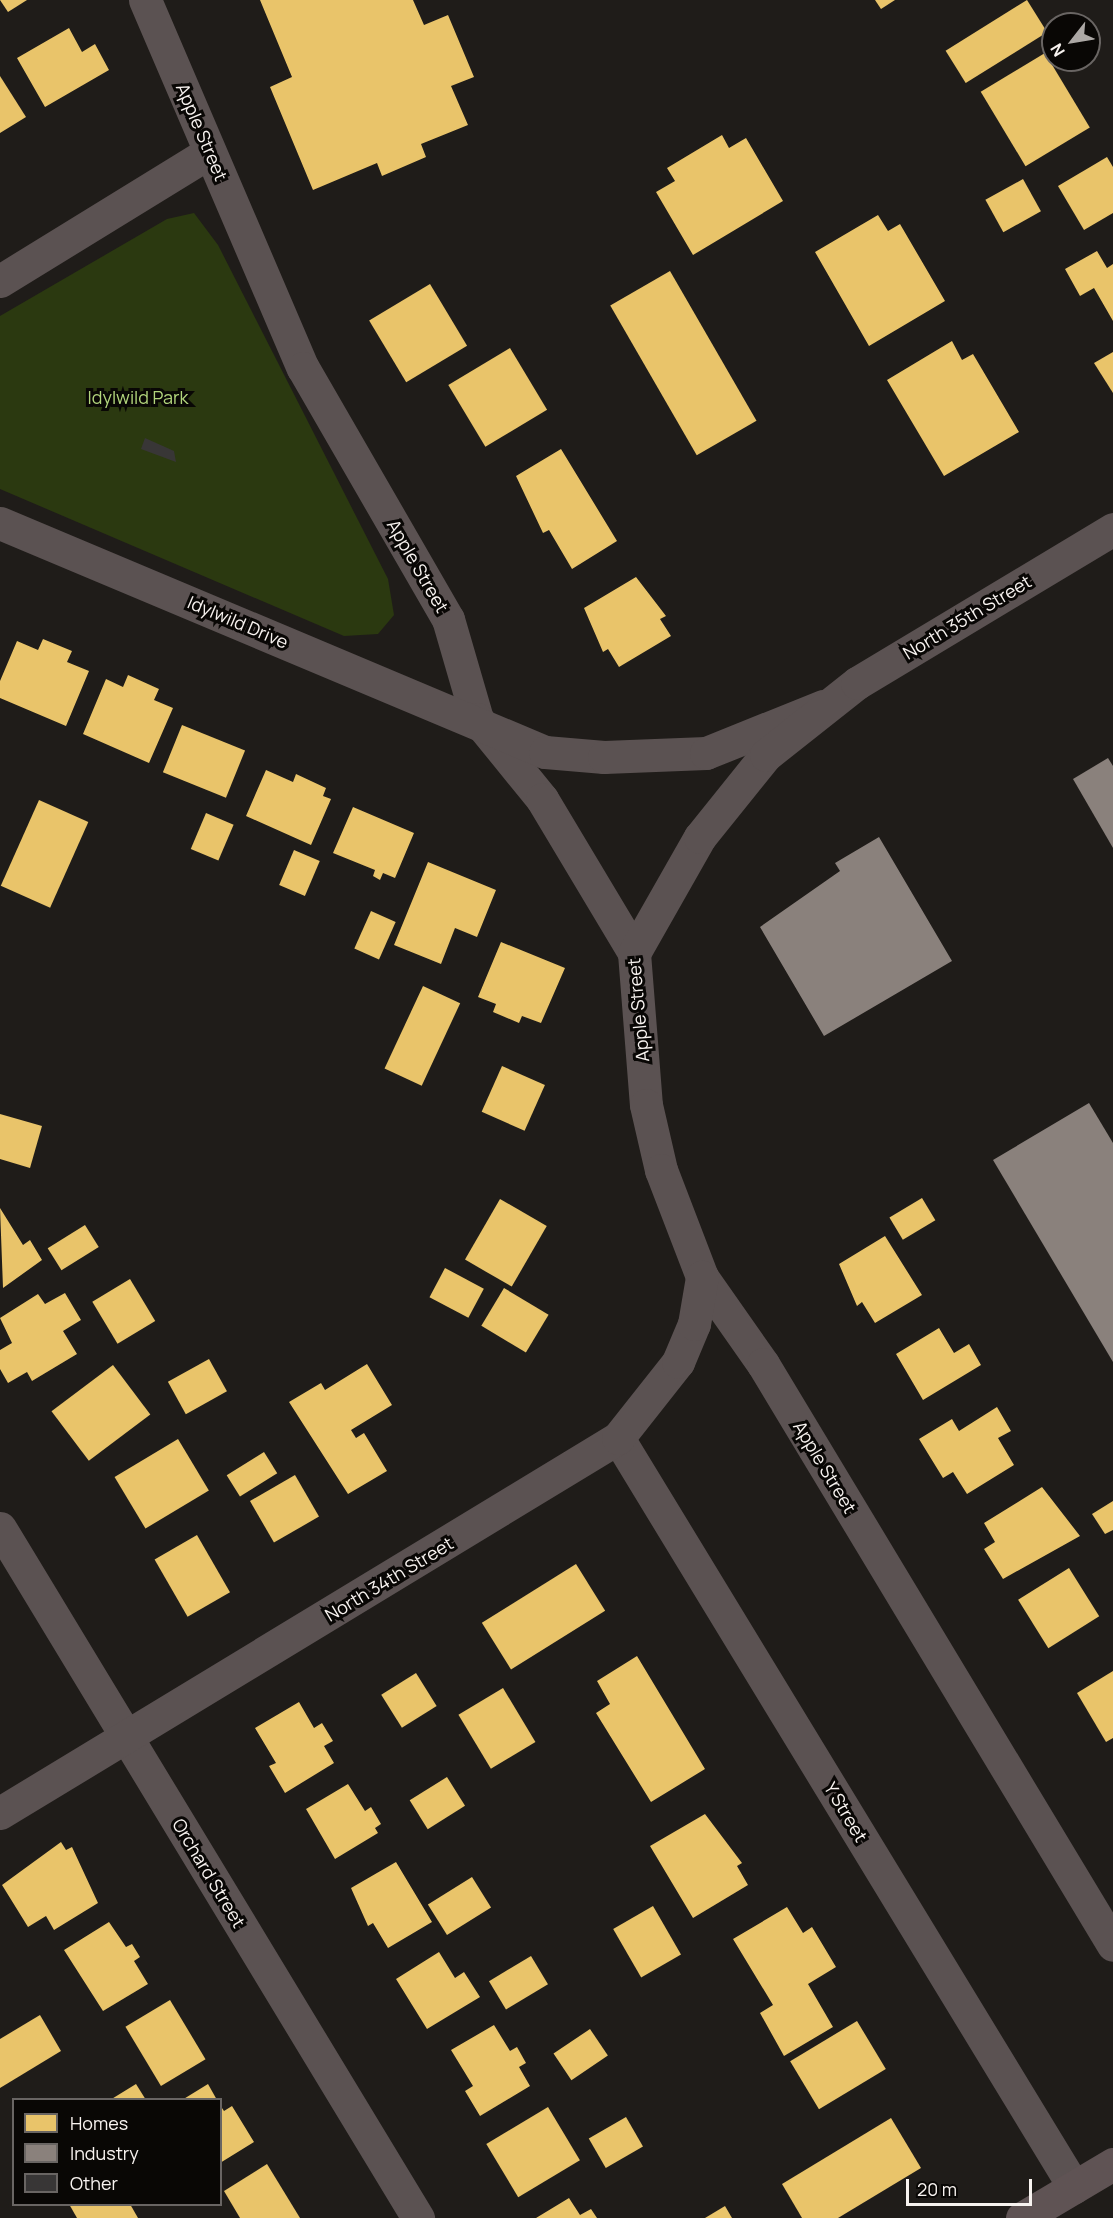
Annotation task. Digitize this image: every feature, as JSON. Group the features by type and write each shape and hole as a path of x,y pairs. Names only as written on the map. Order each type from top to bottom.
{"main road":[{"path":"1022,2218 1113,2164"}],"street":[{"name":"Apple Street","path":"145,0 303,368 448,620 477,719 542,799 634,953 646,1105 661,1170 702,1277 763,1364 1113,1945"},
{"path":"0,281 210,152"},
{"name":"Idylwild Drive","path":"0,523 477,719"},
{"name":"North 35th Street","path":"634,953 722,805 766,755 823,706 1113,529"},
{"name":"North 35th Street","path":"477,719 545,752 663,756 706,753 823,706"},
{"name":"North 34th Street","path":"0,1812 618,1438 678,1362 694,1324 702,1277"},
{"name":"Y Street","path":"618,1438 1074,2187"},
{"name":"Orchard Street","path":"0,1527 418,2218"}],"green space":[{"name":"Idylwild Park","path":"194,213 218,245 388,579 394,615 378,634 344,636 0,489 0,316 167,219"}],"building: Homes":[{"path":"0,0 27,0 8,12"},
{"path":"260,0 413,0 424,25 448,15 474,77 451,86 468,125 421,144 426,157 382,176 377,163 313,190 270,87 292,77"},
{"path":"875,0 895,0 881,9"},
{"path":"1027,0 1041,22 1041,36 966,83 946,51"},
{"path":"69,28 82,52 95,44 109,70 45,107 17,58"},
{"path":"1041,55 1041,72 1056,72 1090,128 1026,166 981,92"},
{"path":"0,76 26,117 0,133"},
{"path":"722,135 729,148 746,138 783,201 693,255 656,192 675,181 667,168"},
{"path":"1107,157 1113,167 1113,213 1084,230 1058,186"},
{"path":"1023,179 1041,211 1003,232 985,200"},
{"path":"878,215 888,231 900,224 945,301 869,346 815,252"},
{"path":"1097,251 1107,268 1113,264 1113,321 1094,288 1080,296 1065,269"},
{"path":"670,271 757,421 697,455 610,306"},
{"path":"430,284 467,346 406,382 369,321"},
{"path":"952,341 962,360 973,354 1019,432 944,476 887,380"},
{"path":"510,348 547,410 485,447 448,385"},
{"path":"1113,352 1113,393 1094,363"},
{"path":"561,449 617,541 572,569 549,530 543,533 516,476"},
{"path":"636,577 666,616 660,619 671,636 619,667 608,649 603,652 584,608"},
{"path":"43,639 72,651 67,662 89,671 66,726 0,698 0,681 17,641 38,650"},
{"path":"128,675 159,689 154,700 173,708 149,763 83,734 106,679 123,687"},
{"path":"182,725 245,750 226,798 163,772"},
{"path":"266,770 293,782 296,774 326,788 323,796 331,799 311,845 246,816"},
{"path":"39,800 88,822 50,908 1,886"},
{"path":"353,807 414,833 395,878 383,873 380,880 373,876 375,870 333,853"},
{"path":"206,813 234,825 218,861 191,849"},
{"path":"294,850 320,861 305,896 279,885"},
{"path":"428,862 496,890 477,937 455,928 441,964 394,945"},
{"path":"371,911 396,922 379,959 354,948"},
{"path":"501,942 565,968 541,1023 522,1016 519,1023 493,1012 496,1004 478,997"},
{"path":"423,986 460,1003 422,1086 385,1068"},
{"path":"502,1066 545,1085 525,1131 482,1112"},
{"path":"0,1114 42,1126 30,1168 0,1159"},
{"path":"922,1198 935,1220 903,1240 889,1218"},
{"path":"500,1199 547,1226 512,1287 465,1260"},
{"path":"0,1208 23,1245 30,1240 42,1260 3,1288"},
{"path":"85,1225 99,1247 61,1270 48,1248"},
{"path":"885,1236 922,1295 875,1323 862,1302 857,1306 839,1264"},
{"path":"445,1268 484,1289 468,1318 430,1297"},
{"path":"130,1279 155,1321 118,1344 92,1302"},
{"path":"504,1288 549,1315 526,1352 481,1326"},
{"path":"65,1293 81,1320 63,1331 77,1354 32,1381 27,1372 8,1383 0,1369 0,1350 12,1343 0,1318 38,1294 45,1304"},
{"path":"939,1328 954,1353 969,1344 981,1365 923,1400 896,1354"},
{"path":"209,1359 227,1391 186,1414 168,1382"},
{"path":"367,1364 392,1405 351,1430 356,1438 364,1433 387,1471 348,1494 289,1402 321,1383 325,1390"},
{"path":"113,1365 150,1415 89,1461 52,1411"},
{"path":"997,1407 1011,1431 998,1438 1014,1465 967,1494 953,1472 943,1478 919,1439 952,1419 959,1431"},
{"path":"178,1439 209,1490 145,1529 115,1477"},
{"path":"264,1452 277,1473 240,1497 227,1475"},
{"path":"295,1475 319,1517 274,1543 250,1501"},
{"path":"1042,1487 1080,1536 1003,1579 984,1549 995,1542 984,1523"},
{"path":"1113,1501 1113,1530 1105,1534 1092,1514"},
{"path":"197,1535 230,1592 188,1617 155,1560"},
{"path":"576,1564 605,1611 511,1669 482,1623"},
{"path":"1069,1568 1099,1616 1048,1648 1018,1600"},
{"path":"637,1656 705,1769 651,1802 596,1713 610,1704 597,1681"},
{"path":"1113,1671 1113,1738 1106,1742 1077,1693"},
{"path":"416,1673 437,1706 402,1728 381,1695"},
{"path":"503,1688 535,1742 491,1769 458,1715"},
{"path":"299,1702 314,1728 322,1723 333,1741 324,1746 334,1763 285,1793 269,1766 276,1763 255,1728"},
{"path":"447,1777 465,1806 428,1829 410,1800"},
{"path":"348,1784 365,1811 371,1807 381,1824 375,1828 378,1833 335,1859 306,1809"},
{"path":"705,1814 742,1863 737,1866 748,1885 693,1918 650,1846"},
{"path":"61,1842 66,1850 72,1847 98,1903 54,1930 46,1916 28,1927 2,1885"},
{"path":"396,1862 432,1922 388,1948 373,1923 368,1926 351,1888"},
{"path":"472,1877 491,1908 447,1935 428,1905"},
{"path":"653,1906 681,1954 641,1977 613,1929"},
{"path":"787,1907 803,1933 812,1927 836,1967 808,1984 833,2027 784,2056 760,2013 773,2005 733,1939"},
{"path":"109,1922 126,1947 132,1944 140,1957 134,1961 148,1984 103,2011 64,1950"},
{"path":"439,1952 455,1978 464,1972 480,1997 427,2029 396,1979"},
{"path":"531,1956 548,1984 506,2010 489,1981"},
{"path":"170,2000 206,2059 161,2086 125,2027"},
{"path":"40,2015 61,2051 0,2088 0,2039"},
{"path":"857,2021 886,2069 819,2109 790,2061"},
{"path":"494,2025 510,2051 517,2047 526,2063 519,2067 530,2086 480,2116 465,2091 473,2086 451,2050"},
{"path":"590,2029 608,2056 571,2080 554,2054"},
{"path":"136,2084 145,2098 113,2098"},
{"path":"208,2084 216,2098 185,2098"},
{"path":"232,2106 254,2142 222,2162 222,2108 224,2111"},
{"path":"548,2107 580,2160 518,2197 486,2144"},
{"path":"626,2117 643,2146 606,2168 589,2138"},
{"path":"891,2118 921,2168 838,2218 802,2218 782,2184"},
{"path":"267,2164 300,2218 240,2218 224,2191"},
{"path":"569,2198 580,2215 591,2209 597,2218 536,2218"},
{"path":"70,2206 131,2206 138,2218 77,2218"},
{"path":"725,2206 732,2218 705,2218"}],"building: Industry":[{"path":"1108,758 1113,766 1113,848 1073,779"},
{"path":"879,837 952,961 824,1036 760,927 840,871 835,863"},
{"path":"1089,1103 1113,1143 1113,1362 993,1160"}],"building: Other":[{"path":"145,438 174,451 176,462 141,449"}]}
